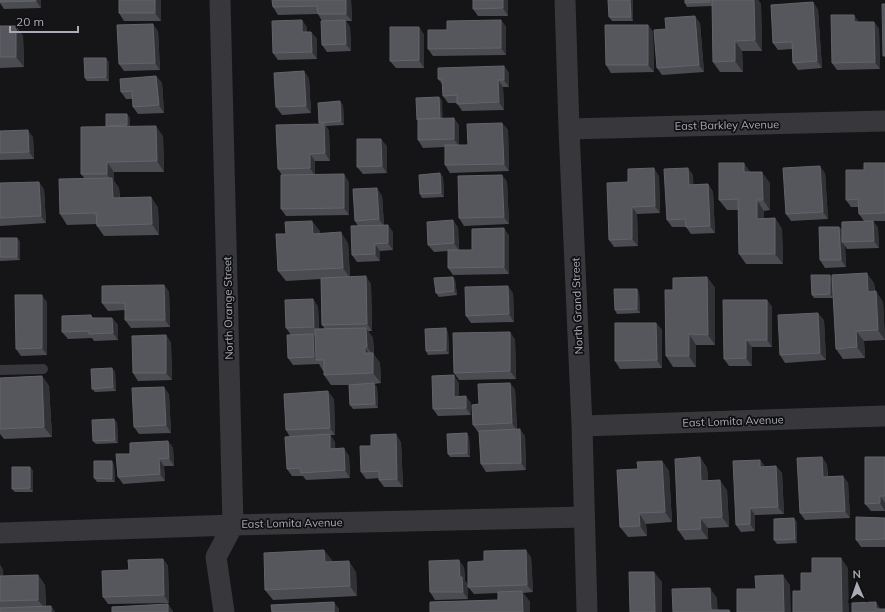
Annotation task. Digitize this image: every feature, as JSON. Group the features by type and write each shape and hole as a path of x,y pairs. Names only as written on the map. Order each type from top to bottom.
{"street":[{"name":"North Orange Street","path":"220,0 233,525 216,557 224,612"},
{"name":"North Grand Street","path":"565,0 582,426 587,612"},
{"name":"East Barkley Avenue","path":"569,129 885,121"},
{"name":"East Lomita Avenue","path":"582,426 885,416"},
{"name":"East Lomita Avenue","path":"0,533 233,525 584,517"}],"lane":[{"path":"0,370 43,369"}],"building":[{"path":"0,0 36,0 36,1 0,2"},
{"path":"119,0 155,0 155,13 119,13"},
{"path":"272,0 346,0 346,14 318,14 317,6 273,7"},
{"path":"473,0 503,0 503,8 473,9"},
{"path":"608,0 630,0 631,17 609,17"},
{"path":"685,0 710,0 710,2 685,3"},
{"path":"712,0 754,0 755,40 735,41 735,61 713,62"},
{"path":"813,2 817,61 793,63 792,42 773,43 771,5"},
{"path":"882,4 885,4 885,56 883,56"},
{"path":"831,15 854,15 854,22 874,22 875,62 832,63"},
{"path":"695,16 699,65 657,68 654,30 666,29 665,18"},
{"path":"302,20 302,32 311,32 312,52 273,53 272,21"},
{"path":"345,20 346,44 322,45 321,21"},
{"path":"501,20 501,48 428,49 428,30 447,30 447,21"},
{"path":"153,24 155,63 119,64 117,25"},
{"path":"605,25 648,25 648,65 606,65"},
{"path":"0,26 16,26 16,57 0,57"},
{"path":"390,27 419,27 419,60 390,61"},
{"path":"84,58 106,58 106,77 85,78"},
{"path":"504,66 504,80 498,80 499,102 457,104 457,95 443,96 442,79 438,79 438,68"},
{"path":"304,71 306,106 276,107 274,73"},
{"path":"156,76 159,105 133,107 132,91 121,92 120,79"},
{"path":"439,97 440,118 417,120 416,98"},
{"path":"340,101 341,121 319,123 318,103"},
{"path":"106,114 127,114 127,125 106,126"},
{"path":"454,118 454,139 418,140 418,119"},
{"path":"502,123 504,164 445,165 445,145 468,145 467,124"},
{"path":"324,124 325,153 310,154 310,168 278,169 276,125"},
{"path":"156,126 157,161 107,162 107,174 81,174 81,127"},
{"path":"28,130 29,152 0,153 0,131"},
{"path":"357,139 381,139 382,166 357,167"},
{"path":"719,163 744,163 744,172 762,172 763,200 757,200 757,219 775,218 775,254 739,254 738,199 719,200"},
{"path":"864,163 885,163 885,213 859,214 858,199 846,200 846,170 864,170"},
{"path":"820,166 823,212 786,214 783,168"},
{"path":"654,168 655,206 632,207 632,239 609,240 607,183 628,182 628,169"},
{"path":"688,168 689,185 708,184 710,226 686,227 685,219 667,220 664,169"},
{"path":"440,173 441,193 420,194 419,175"},
{"path":"344,174 344,208 281,209 281,175"},
{"path":"502,175 504,217 459,218 458,176"},
{"path":"112,178 113,198 151,197 152,224 97,226 96,213 60,214 59,179"},
{"path":"39,182 41,216 0,218 0,183"},
{"path":"377,188 379,219 355,221 353,189"},
{"path":"453,220 454,243 428,245 427,222"},
{"path":"312,221 313,234 341,232 343,268 278,271 276,234 286,234 285,222"},
{"path":"873,221 874,241 842,242 842,222"},
{"path":"388,225 388,243 375,244 375,254 352,255 351,226"},
{"path":"819,227 839,227 841,260 820,260"},
{"path":"504,228 504,267 448,268 448,250 472,250 472,229"},
{"path":"0,238 17,238 17,257 0,257"},
{"path":"867,273 868,292 876,291 878,330 856,331 857,347 836,349 832,275"},
{"path":"811,275 830,275 830,294 812,295"},
{"path":"366,276 367,324 322,325 321,278"},
{"path":"453,277 454,291 436,293 434,278"},
{"path":"707,277 708,335 689,334 689,356 666,356 665,290 673,290 673,278"},
{"path":"164,285 165,320 125,320 125,303 102,303 102,286"},
{"path":"508,286 509,314 466,316 465,287"},
{"path":"614,289 637,289 637,309 615,310"},
{"path":"15,295 42,295 42,348 16,349"},
{"path":"313,299 314,327 286,328 285,300"},
{"path":"723,300 767,300 767,340 746,340 746,358 724,359"},
{"path":"818,313 820,353 780,355 778,315"},
{"path":"91,315 91,318 112,318 113,333 89,334 89,331 62,332 62,316"},
{"path":"615,323 656,323 657,360 615,361"},
{"path":"366,328 367,347 365,347 365,353 373,353 373,373 324,375 324,360 316,360 315,329"},
{"path":"446,328 446,350 426,351 425,329"},
{"path":"510,332 510,371 454,373 453,333"},
{"path":"313,334 314,357 288,358 287,335"},
{"path":"166,335 166,373 133,373 132,336"},
{"path":"112,368 113,387 92,389 91,369"},
{"path":"454,375 454,397 466,396 466,408 433,409 432,376"},
{"path":"42,376 44,427 0,429 0,378"},
{"path":"374,383 375,404 350,405 349,385"},
{"path":"510,383 512,423 473,425 472,405 479,404 478,384"},
{"path":"164,387 166,425 134,427 132,388"},
{"path":"328,391 330,428 286,430 284,394"},
{"path":"114,419 115,440 93,441 92,420"},
{"path":"520,429 521,463 481,464 479,431"},
{"path":"467,433 467,453 448,454 447,434"},
{"path":"330,434 330,449 344,448 345,470 301,473 300,468 287,469 285,437"},
{"path":"396,434 397,479 379,480 379,471 361,472 360,446 371,446 371,435"},
{"path":"168,441 169,458 159,459 160,474 118,477 116,454 130,454 130,443"},
{"path":"700,457 701,481 720,480 722,517 700,518 701,529 678,530 675,459"},
{"path":"822,457 823,477 843,476 845,511 800,513 797,458"},
{"path":"865,457 885,457 885,496 880,496 880,503 865,504"},
{"path":"760,460 760,467 776,466 778,507 750,508 750,524 736,525 733,461"},
{"path":"94,461 112,461 112,479 94,478"},
{"path":"662,461 665,512 639,513 640,526 620,527 617,470 638,469 637,462"},
{"path":"12,467 30,467 30,488 12,489"},
{"path":"856,517 885,518 885,539 856,540"},
{"path":"794,518 795,539 774,540 774,519"},
{"path":"324,550 325,562 349,561 350,586 265,590 264,553"},
{"path":"526,550 527,585 468,587 468,562 484,561 484,551"},
{"path":"812,558 841,558 842,612 793,612 793,591 801,591 801,573 812,573"},
{"path":"163,559 164,595 103,597 102,571 129,570 128,560"},
{"path":"459,560 463,592 430,592 429,561"},
{"path":"629,572 654,572 655,612 630,612"},
{"path":"38,575 38,600 0,601 0,576"},
{"path":"783,575 784,612 737,612 737,589 756,589 755,576"},
{"path":"710,588 711,610 729,610 730,612 673,612 672,589"},
{"path":"522,591 523,612 430,612 430,602 498,600 498,592"},
{"path":"334,602 334,612 272,612 271,605"},
{"path":"876,602 876,609 885,609 885,612 852,612 852,603"},
{"path":"168,604 168,612 112,612 112,607"},
{"path":"51,606 51,612 0,612 0,608"}]}
